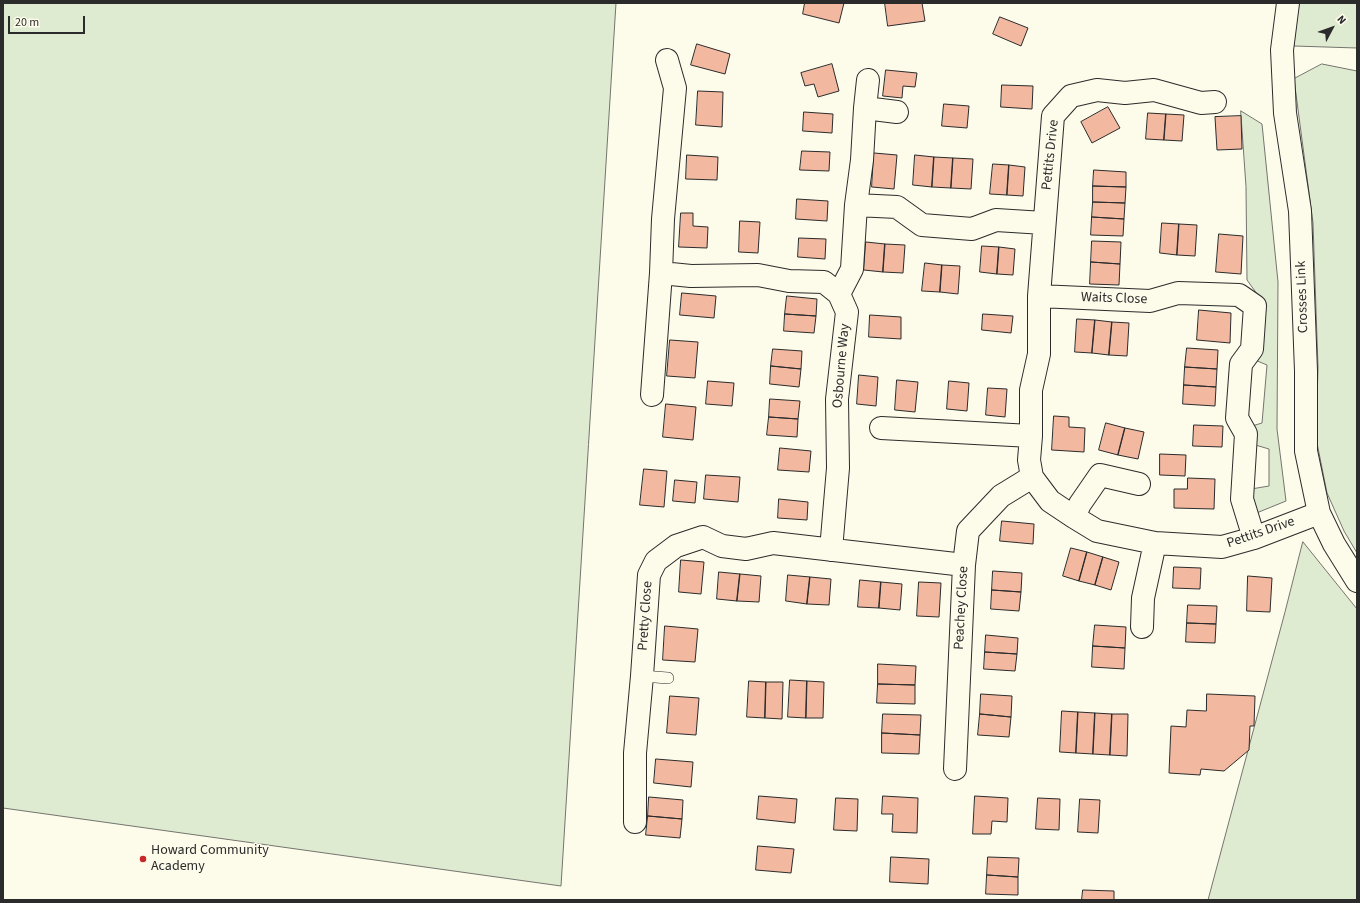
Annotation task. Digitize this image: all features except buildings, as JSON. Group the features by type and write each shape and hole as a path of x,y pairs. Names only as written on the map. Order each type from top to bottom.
{"street":[{"name":"Crosses Link","path":"1288,3 1282,50 1285,113 1300,211 1306,371 1306,451 1319,513 1334,544 1357,581"},
{"path":"652,395 661,273 663,219 675,88 667,60"},
{"path":"839,294 852,270 856,205 862,160 868,80"},
{"name":"Pettits Drive","path":"1215,102 1201,103 1154,90 1125,92 1097,90 1071,96 1053,116 1039,296 1039,354 1031,390 1031,436 1029,460 1032,477 1050,501 1097,531 1155,543 1222,547 1254,538 1319,513"},
{"path":"865,108 897,112"},
{"path":"856,205 897,207 922,225 972,229 996,220 1044,223"},
{"name":"Osbourne Way","path":"661,273 691,276 758,275 789,281 824,282 839,294 847,312 837,399 838,468 831,550"},
{"name":"Waits Close","path":"1039,296 1150,301 1178,293 1231,295 1239,296 1255,306 1252,349 1241,364 1237,418 1246,434 1242,499 1254,538"},
{"path":"881,428 1031,436"},
{"path":"1074,517 1080,504 1100,475 1139,484"},
{"name":"Peachey Close","path":"955,769 964,565 968,531 1000,496 1032,477"},
{"name":"Pretty Close","path":"635,822 634,753 642,676 649,575 656,561 676,546 703,537 722,546 746,549 774,543 964,565"},
{"path":"1142,627 1143,598 1155,543"}],"lane":[{"path":"642,676 668,678"}],"green space":[{"path":"3,3 616,3 561,886 3,808"},
{"path":"1299,3 1357,3 1357,48 1294,46"},
{"path":"1322,64 1357,71 1357,553 1344,531 1327,493 1316,438 1318,367 1313,223 1294,79"},
{"path":"1241,111 1262,124 1278,282 1277,429 1286,501 1254,514 1251,489 1269,486 1269,449 1252,444 1252,426 1262,423 1267,365 1255,360 1260,298 1247,280 1246,187"},
{"path":"1303,542 1357,609 1357,900 1208,900 1285,612"}],"place":[{"name":"Howard Community Academy","path":"143,859"}]}
